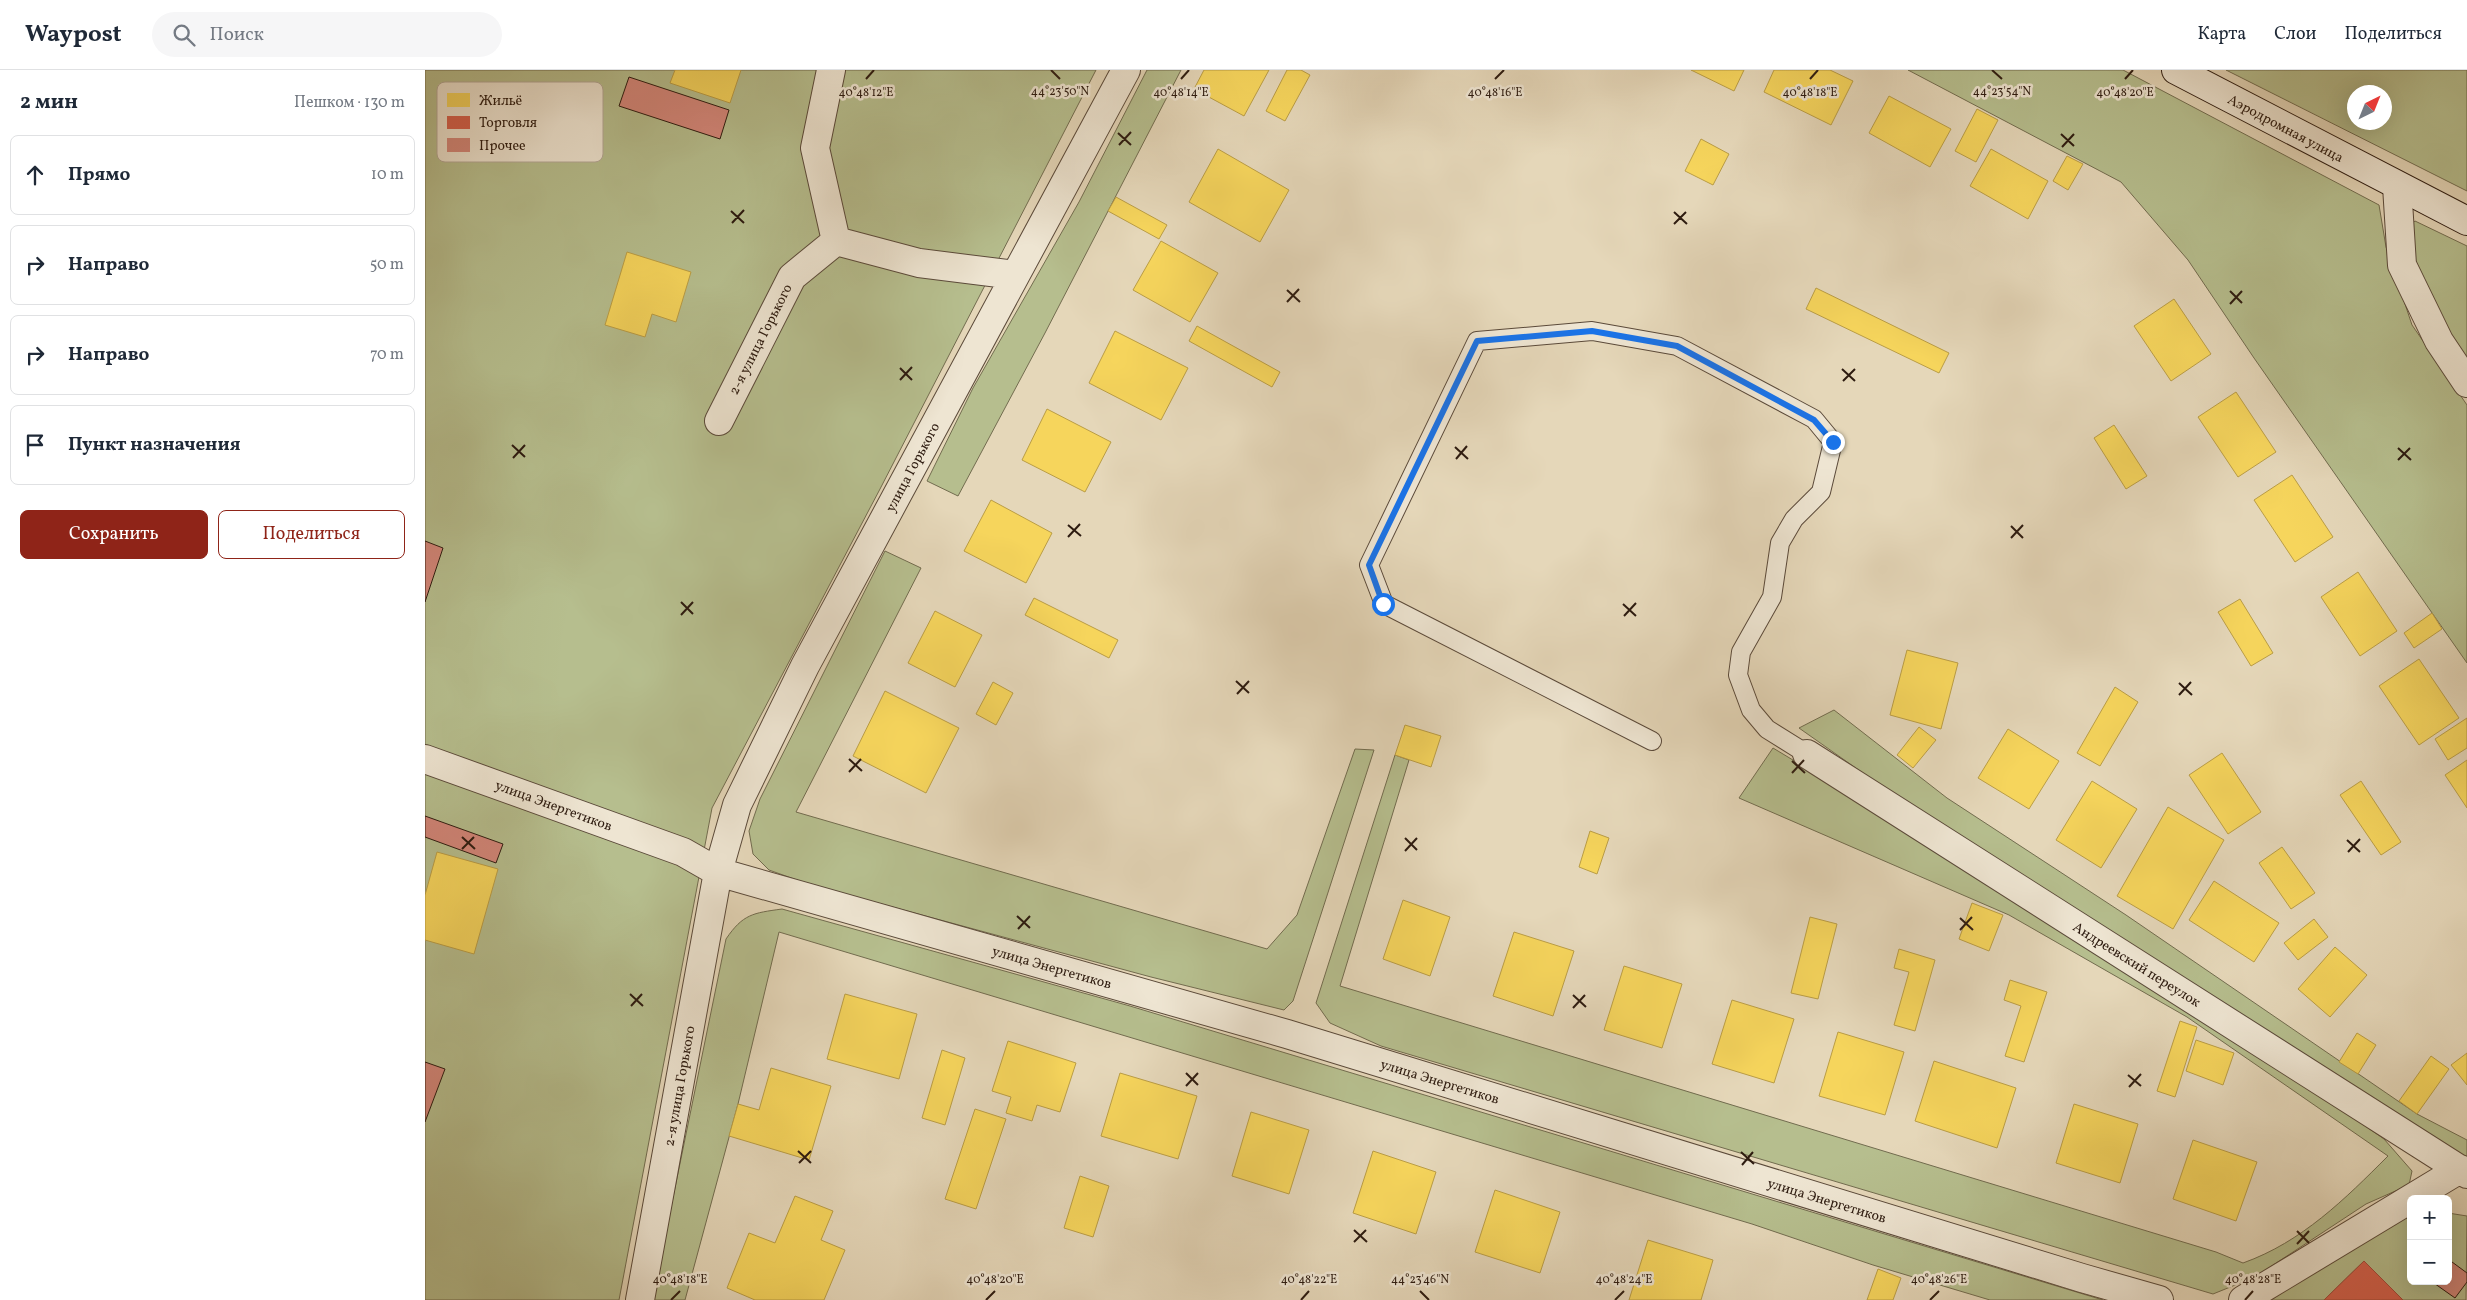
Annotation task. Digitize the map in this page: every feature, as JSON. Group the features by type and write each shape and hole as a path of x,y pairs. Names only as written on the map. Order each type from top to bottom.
{"street":[{"path":"831,70 815,148 836,241 919,264 1015,276"},
{"name":"улица Горького","path":"719,872 737,805 805,666 1126,70"},
{"name":"Аэродромная улица","path":"2176,70 2467,221"},
{"path":"2397,186 2403,266 2439,341 2467,383"},
{"name":"2-я улица Горького","path":"719,421 792,277 836,241"},
{"name":"Андреевский переулок","path":"1807,754 2463,1171"},
{"name":"улица Энергетиков","path":"425,759 683,852 719,872 1287,1034 2081,1278 2159,1300"},
{"name":"2-я улица Горького","path":"640,1300 719,872"},
{"path":"2243,1300 2463,1171"}],"lane":[{"path":"1651,742 1383,604 1369,565 1477,341 1592,331 1677,346 1814,420 1833,442 1821,492 1794,519 1780,543 1772,597 1741,652 1738,675 1751,710 1767,729 1807,754"}],"green space":[{"path":"425,70 1096,70 880,489 712,808 619,1300 425,1300"},
{"path":"1147,70 1181,70 958,496 927,481 973,388 1079,202"},
{"path":"1908,70 2123,70 2379,205 2386,247 2412,325 2467,405 2467,663 2254,358 2188,260 2121,182"},
{"path":"2226,70 2467,70 2467,191"},
{"path":"2415,221 2467,246 2467,367 2418,277 2405,229"},
{"path":"885,551 921,568 796,812 1267,949 1297,915 1355,749 1374,750 1293,1001 1284,1010 1151,977 811,885 769,870 753,854 749,831 760,799"},
{"path":"1834,710 1947,798 2126,915 2417,1114 2467,1140 2467,1164 1921,814 1799,728"},
{"path":"1773,748 1954,857 2260,1053 2384,1139 2412,1171 2409,1185 2366,1204 2255,1277 2213,1294 1381,1046 1330,1023 1316,1003 1395,755 1409,760 1340,986 2216,1252 2243,1263 2285,1243 2321,1218 2388,1156 2187,1017 2009,915 1739,798"},
{"path":"782,909 1130,1006 2103,1300 1990,1300 1873,1265 1752,1224 779,932 738,1104 685,1300 652,1300 726,939 738,924 749,916"},
{"path":"2452,1214 2467,1216 2466,1300 2403,1300 2364,1261 2324,1300 2271,1300 2387,1223 2407,1218 2407,1285 2452,1285"}],"building: Жильё":[{"path":"675,70 741,70 730,103 670,83"},
{"path":"1204,70 1269,70 1244,116 1194,89"},
{"path":"1287,70 1301,70 1310,75 1285,121 1266,111"},
{"path":"1691,70 1744,70 1734,91"},
{"path":"1774,70 1830,70 1853,81 1831,125 1764,92"},
{"path":"1889,96 1951,129 1930,167 1869,133"},
{"path":"1977,109 1998,120 1976,162 1955,151"},
{"path":"1701,139 1729,154 1713,185 1685,171"},
{"path":"1218,149 1289,190 1260,242 1189,202"},
{"path":"1991,149 2048,181 2028,219 1970,186"},
{"path":"2067,156 2083,164 2068,190 2053,181"},
{"path":"1116,197 1167,225 1159,239 1108,211"},
{"path":"1161,241 1218,273 1190,322 1133,290"},
{"path":"627,252 691,272 676,322 652,314 645,337 605,325"},
{"path":"1816,288 1949,353 1939,373 1806,309"},
{"path":"2174,299 2211,354 2171,381 2134,326"},
{"path":"1197,326 1280,372 1272,387 1189,341"},
{"path":"1115,331 1188,368 1161,420 1089,383"},
{"path":"2236,392 2276,452 2238,477 2198,417"},
{"path":"1047,409 1111,442 1085,492 1022,460"},
{"path":"2114,425 2147,476 2126,489 2094,438"},
{"path":"2292,475 2333,537 2295,562 2254,500"},
{"path":"991,500 1052,533 1026,583 964,551"},
{"path":"2358,572 2397,631 2360,656 2321,597"},
{"path":"1034,598 1118,640 1109,658 1025,615"},
{"path":"2240,599 2273,653 2251,666 2218,612"},
{"path":"935,611 982,635 955,687 908,663"},
{"path":"2432,613 2442,629 2414,648 2404,633"},
{"path":"1907,650 1958,663 1941,729 1890,715"},
{"path":"2419,659 2459,718 2419,745 2379,686"},
{"path":"993,682 1013,693 996,725 976,714"},
{"path":"2115,687 2138,702 2100,766 2077,753"},
{"path":"885,691 959,728 926,793 853,756"},
{"path":"2467,718 2467,748 2448,760 2435,739"},
{"path":"1405,725 1441,736 1431,767 1395,755"},
{"path":"1919,727 1936,740 1913,768 1897,755"},
{"path":"2008,729 2059,761 2029,809 1978,778"},
{"path":"2222,753 2261,812 2228,834 2189,775"},
{"path":"2467,760 2467,808 2445,775"},
{"path":"2092,781 2137,809 2101,868 2056,840"},
{"path":"2361,781 2401,842 2381,855 2340,795"},
{"path":"2168,807 2224,840 2173,929 2117,896"},
{"path":"1590,831 1609,838 1597,874 1579,867"},
{"path":"2282,847 2315,893 2291,909 2259,863"},
{"path":"437,852 498,869 474,954 425,940 425,895"},
{"path":"2214,881 2279,923 2254,962 2189,920"},
{"path":"1403,900 1450,917 1430,976 1383,959"},
{"path":"1972,903 2003,915 1989,951 1959,939"},
{"path":"1810,917 1837,924 1818,999 1791,993"},
{"path":"2314,919 2328,937 2298,960 2284,943"},
{"path":"1514,932 1574,951 1553,1016 1493,996"},
{"path":"2335,947 2367,975 2330,1017 2298,989"},
{"path":"1899,949 1935,960 1915,1031 1894,1025 1909,972 1894,968"},
{"path":"1624,966 1682,984 1662,1048 1604,1030"},
{"path":"2010,980 2047,992 2024,1062 2005,1056 2021,1006 2004,1000"},
{"path":"845,994 917,1014 899,1079 827,1059"},
{"path":"1732,1000 1794,1019 1774,1083 1712,1064"},
{"path":"2180,1021 2197,1027 2175,1097 2157,1091"},
{"path":"1838,1032 1904,1052 1885,1115 1819,1096"},
{"path":"2357,1033 2376,1045 2358,1074 2339,1062"},
{"path":"2196,1040 2234,1053 2223,1085 2186,1071"},
{"path":"1008,1041 1076,1063 1060,1112 1037,1105 1032,1121 1006,1113 1011,1097 992,1091"},
{"path":"942,1050 965,1058 945,1125 922,1118"},
{"path":"2467,1053 2467,1085 2451,1065"},
{"path":"2431,1056 2449,1069 2417,1114 2399,1101"},
{"path":"1934,1061 2016,1088 1997,1148 1915,1121"},
{"path":"771,1068 831,1086 809,1160 729,1136 738,1104 759,1110"},
{"path":"1120,1073 1197,1096 1178,1159 1101,1136"},
{"path":"2074,1104 2138,1124 2120,1183 2056,1163"},
{"path":"975,1109 1006,1119 976,1209 945,1199"},
{"path":"1251,1112 1309,1130 1289,1194 1232,1176"},
{"path":"2193,1140 2257,1162 2236,1221 2173,1199"},
{"path":"1373,1151 1436,1172 1416,1234 1353,1213"},
{"path":"1080,1176 1109,1186 1093,1237 1064,1228"},
{"path":"1495,1190 1560,1212 1540,1273 1475,1252"},
{"path":"795,1196 833,1211 821,1240 845,1250 824,1300 755,1300 727,1288 749,1233 775,1243"},
{"path":"1648,1240 1713,1260 1701,1300 1629,1300"},
{"path":"1878,1269 1901,1278 1893,1300 1867,1300"}],"building: Торговля":[{"path":"2364,1261 2403,1300 2324,1300"}],"building: Прочее":[{"path":"629,77 729,110 720,139 619,106"},
{"path":"425,541 443,548 425,602"},
{"path":"425,816 503,844 496,863 425,837"},
{"path":"425,1062 445,1069 425,1122"},
{"path":"2452,1262 2467,1273 2467,1282 2455,1298 2437,1285 2452,1285"}],"route":[{"path":"1383,604 1369,565 1477,341 1592,331 1677,346 1814,420 1833,442"}]}
